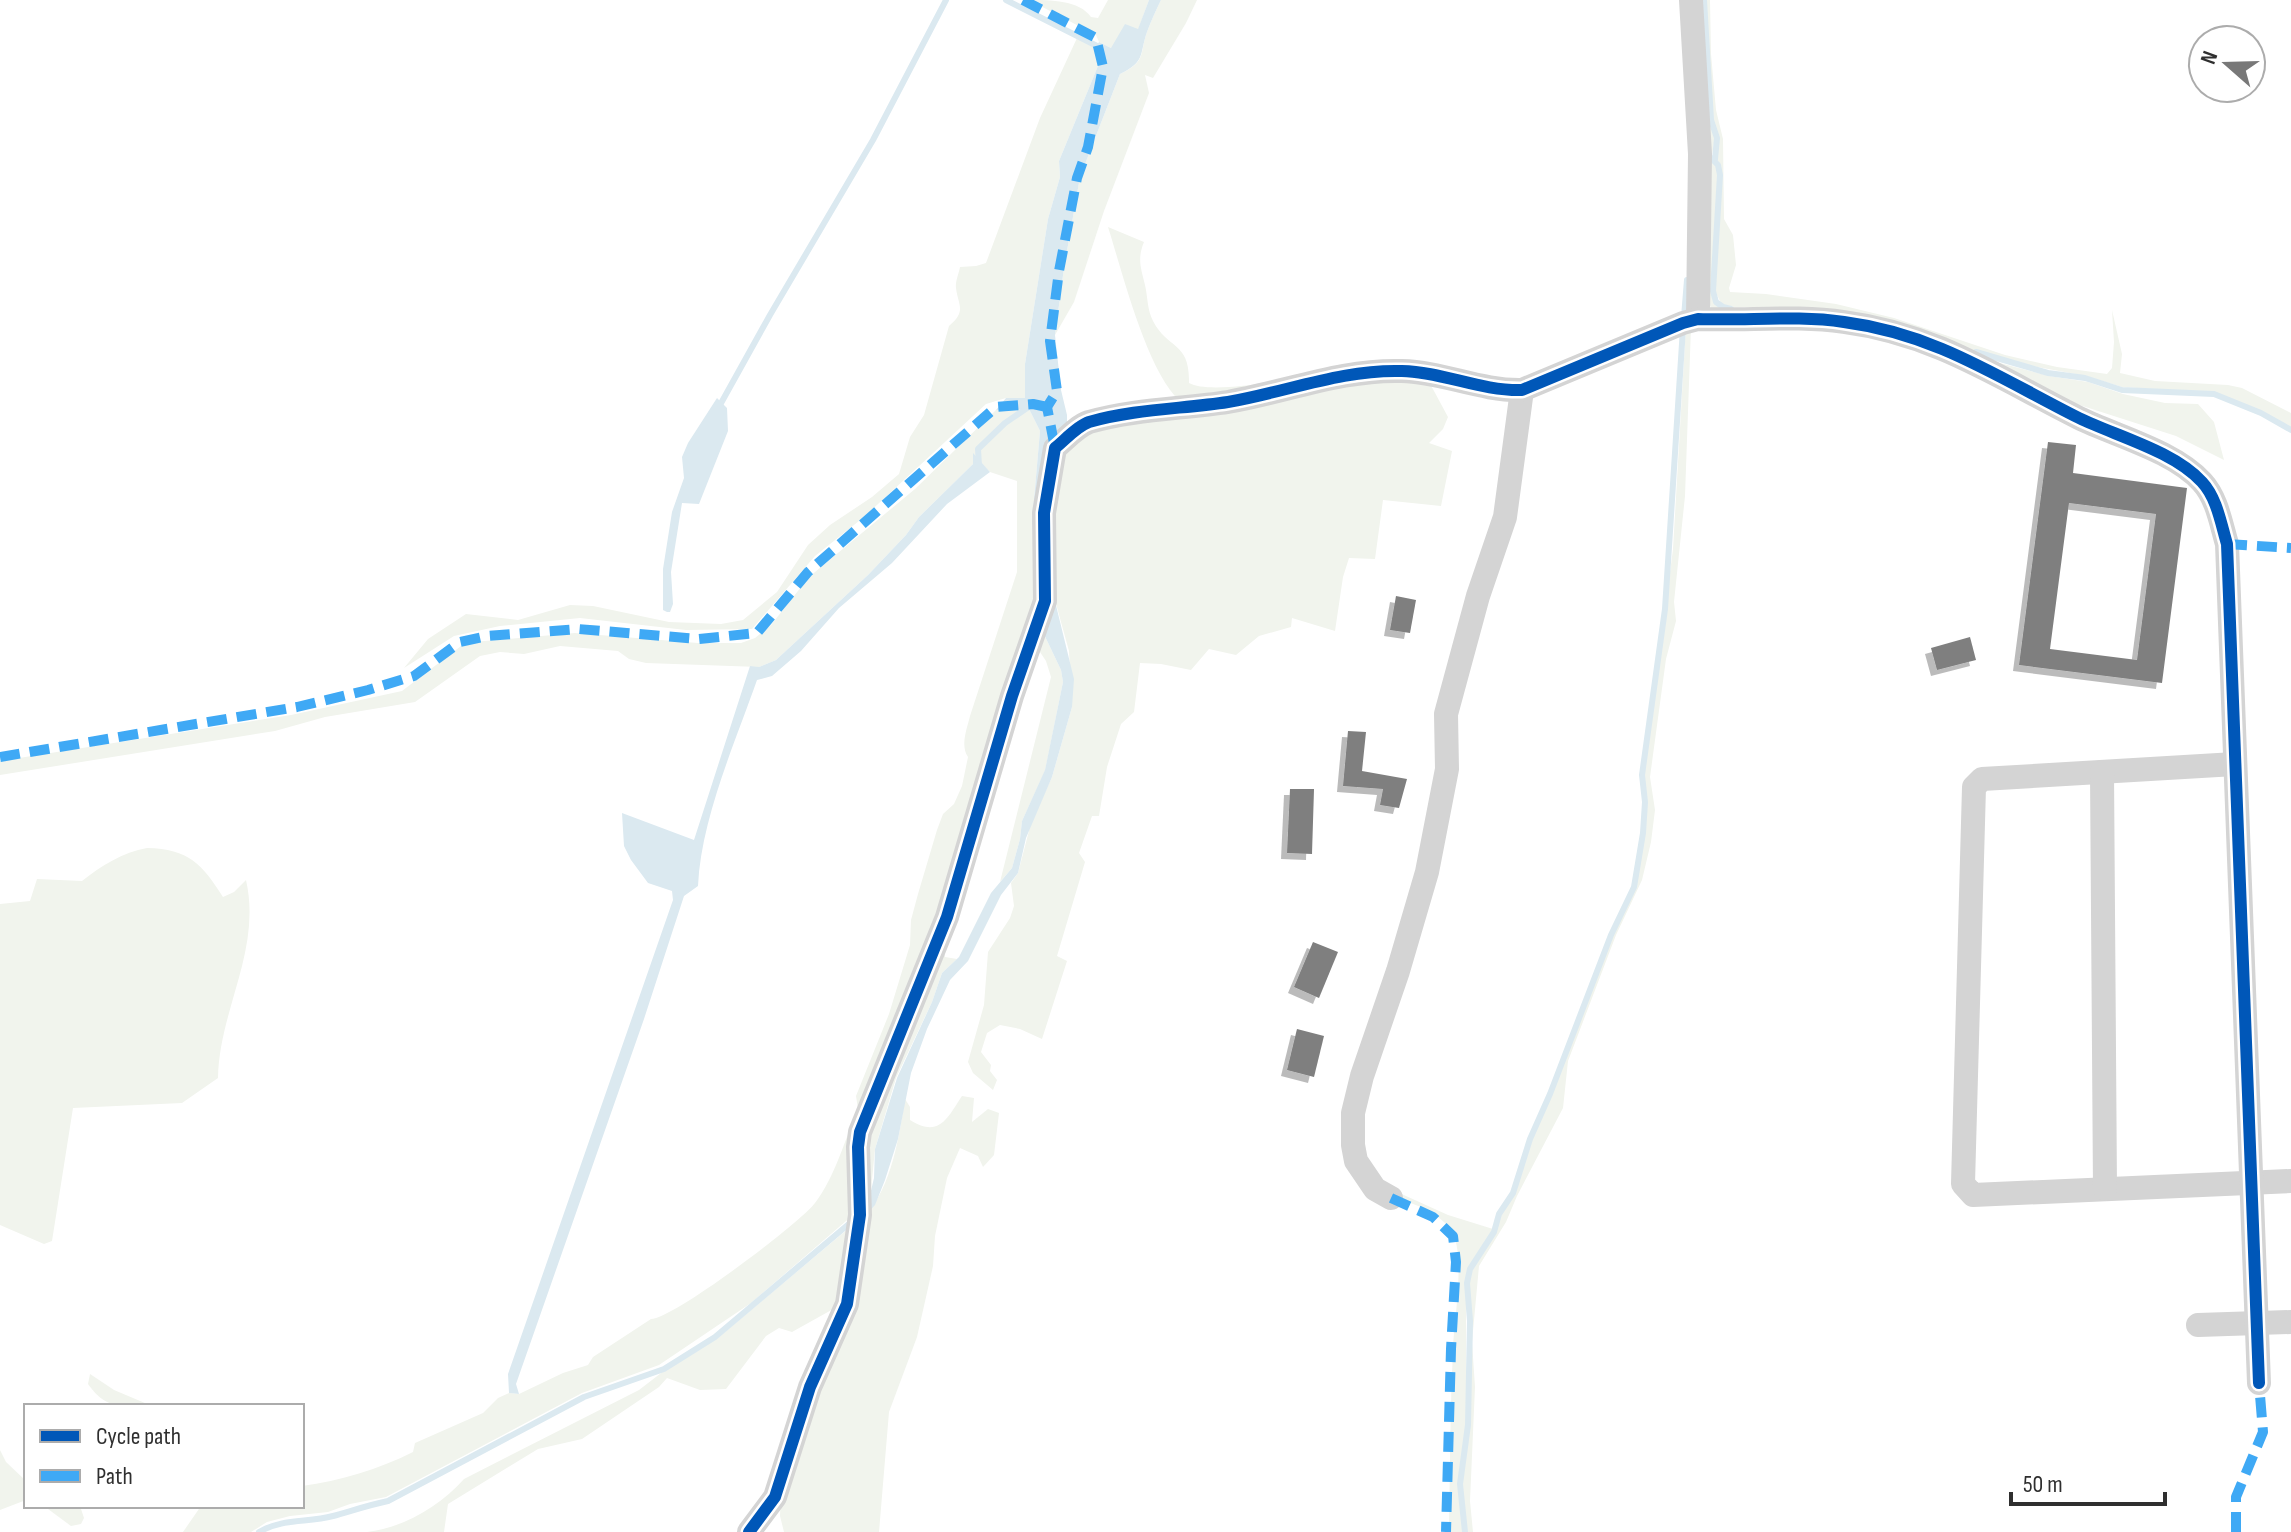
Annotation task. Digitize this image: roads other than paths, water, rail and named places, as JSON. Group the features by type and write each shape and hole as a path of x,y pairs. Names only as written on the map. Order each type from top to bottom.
{"street":[{"path":"1691,0 1700,154 1698,319"},
{"path":"749,1532 775,1497 810,1387 847,1304 860,1215 860,1132 947,917 1012,696 1045,601 1044,513 1055,448 1086,423 1152,410 1228,402 1369,372 1426,372 1478,387 1500,391 1522,390 1698,319 1792,318 1844,322 1923,340 1962,356 2080,419 2160,452 2202,482 2214,501 2227,544 2259,1383"},
{"path":"1391,1198 1375,1189 1356,1161 1353,1113 1427,872 1447,769 1446,714 1478,596 1505,517 1522,390"},
{"path":"2235,764 1982,779 1974,787 1963,1184 1973,1195 2291,1181"},
{"path":"2102,772 2105,1189"},
{"path":"2198,1325 2291,1322"}],"waterway":[{"path":"720,405 873,140 946,0"},
{"path":"1006,0 1103,49"},
{"path":"1704,0 1711,120 1717,138 1715,159"},
{"path":"1709,156 1718,165 1720,175 1713,291 1716,302 1731,309"},
{"path":"1684,317 1687,280"},
{"path":"1465,1532 1460,1484 1468,1425 1470,1321 1467,1283 1470,1269 1494,1232 1499,1214 1513,1193 1530,1139 1611,935 1634,887 1643,833 1645,802 1642,775 1665,609 1683,328"},
{"path":"1976,352 2122,390 2214,394 2261,413 2291,430"},
{"path":"979,466 978,449 1005,423 1030,406"},
{"path":"259,1532 277,1525 323,1518 388,1501 584,1397 664,1369 715,1337 850,1223"}]}
